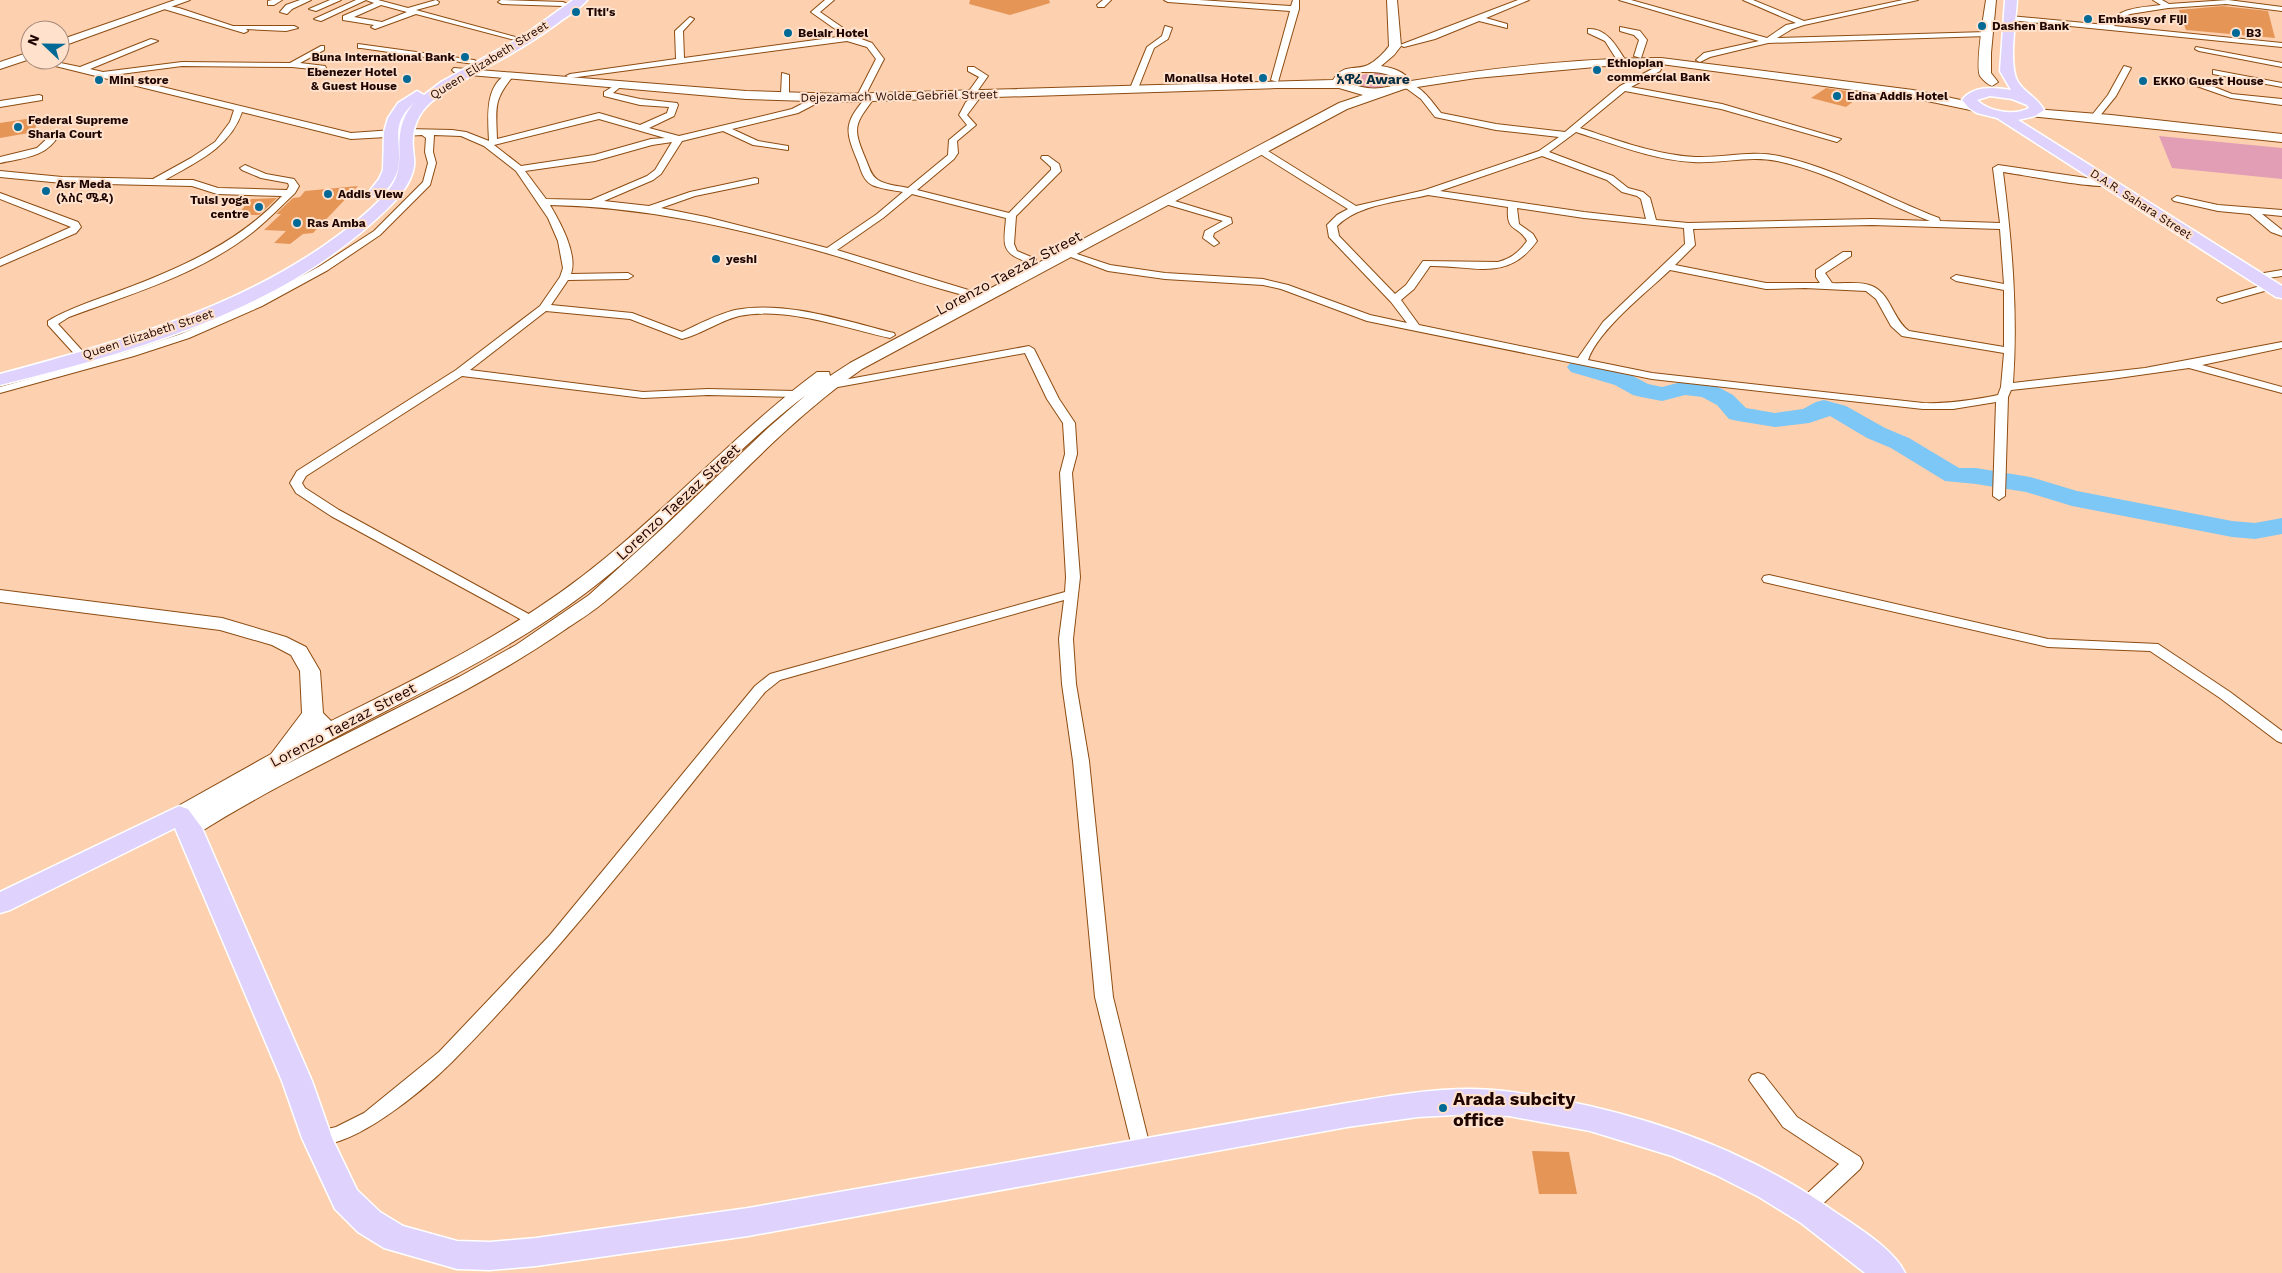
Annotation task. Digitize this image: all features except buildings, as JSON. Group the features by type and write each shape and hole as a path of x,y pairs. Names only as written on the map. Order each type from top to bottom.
{"main road":[{"path":"70,40 185,0"},
{"name":"Queen Elizabeth Street","path":"0,380 79,353 217,311 279,280 338,244 386,201 401,184 407,164 405,144 393,119 403,106 411,98 515,46 581,0"},
{"path":"1344,82 1370,68 1390,53 1395,46 1392,0"},
{"path":"1402,0 1404,45 1402,80"},
{"path":"1991,0 1985,74 1992,82"},
{"path":"1976,98 1992,82 1999,0"},
{"name":"D.A.R. Sahara Street","path":"2011,0 2007,71 2009,79 2030,107 2039,130 2277,282"},
{"name":"Queen Elizabeth Street","path":"470,67 566,2"},
{"path":"1344,82 1379,92 1402,80 1638,56 1700,60 1976,98 2001,115 2030,107 2096,115 2110,119"},
{"path":"0,66 20,60"},
{"path":"1370,68 1402,80 1628,61 1661,61 1913,94 1976,98 2000,93 2030,107 2110,119 2282,138"},
{"name":"Dejezamach Wolde Gebriel Street","path":"470,67 510,75 746,95 820,98 866,95"},
{"name":"Dejezamach Wolde Gebriel Street","path":"470,67 785,94 976,93 1344,82"},
{"name":"Dejezamach Wolde Gebriel Street","path":"976,93 1275,80 1344,82"},
{"name":"Lorenzo Taezaz Street","path":"0,903 237,798 466,682 523,649 596,599 671,531 774,432 827,386 856,366 890,347 1068,254 1097,232 1325,104 1344,82"},
{"name":"Lorenzo Taezaz Street","path":"184,822 277,759 435,677 531,621 605,570 796,394 827,372 890,335 1032,261 1165,201 1343,106 1379,92"},
{"name":"D.A.R. Sahara Street","path":"2001,115 2196,240 2277,282"},
{"name":"Queen Elizabeth Street","path":"0,370 79,353"},
{"path":"0,596 222,624 279,641 299,651 310,670 313,714 329,732"},
{"path":"277,759 313,714"},
{"path":"184,822 297,1081 317,1138 346,1199 368,1222 395,1238 419,1245 457,1255 490,1256 748,1222 1142,1151 1428,1103 1490,1102 1580,1115 1656,1135 1757,1179 1806,1207 1863,1249 1889,1273"}],"street":[{"path":"284,12 289,7 307,0"},
{"path":"313,9 336,0"},
{"path":"318,19 362,0"},
{"path":"369,0 515,38"},
{"path":"389,5 403,0"},
{"path":"502,2 513,0 566,2"},
{"path":"830,0 814,12 853,38 870,45 878,53 880,59 853,124 853,142 869,178 876,183 1011,216"},
{"path":"1168,0 1296,4 1276,70 1275,80"},
{"path":"1404,45 1432,37 1525,0"},
{"path":"1623,0 1732,29 1768,41"},
{"path":"1747,0 1803,23"},
{"path":"1768,41 1789,27 1803,23 1914,0"},
{"path":"2157,0 2168,6"},
{"path":"368,30 435,2"},
{"path":"2110,27 2118,16 2128,12 2168,6 2210,2 2244,2 2282,9"},
{"path":"380,3 346,18 383,24"},
{"path":"167,6 244,31"},
{"path":"1477,18 1504,26"},
{"path":"2010,18 2282,45"},
{"path":"456,23 465,19"},
{"path":"680,60 679,30 690,19"},
{"path":"232,28 249,26 280,30 294,28"},
{"path":"1135,86 1151,47 1165,37 1168,28"},
{"path":"1623,29 1637,33 1643,40 1638,56"},
{"path":"1591,30 1608,39 1620,58"},
{"path":"1700,60 1707,55 1768,41 1987,34"},
{"path":"570,76 841,38 853,38"},
{"path":"81,70 154,41"},
{"path":"361,46 470,67"},
{"path":"292,65 321,48"},
{"path":"2199,49 2282,66"},
{"path":"1415,327 1395,300 1334,237 1332,225 1340,217 1355,209 1428,192 1542,153 1622,88 1657,69 1661,61"},
{"path":"100,74 182,64 292,65 322,68"},
{"path":"70,67 350,136 370,136 399,132 463,134 490,143 519,169 553,218 563,241 568,268 565,277 544,308 460,372 301,474 296,483 300,490 334,514 531,621"},
{"path":"830,251 880,216 951,157 954,153 952,140 972,125 963,115 984,76 971,68"},
{"path":"2096,115 2112,96 2127,68"},
{"path":"2216,72 2282,85"},
{"path":"490,143 493,95 496,88 510,75"},
{"path":"784,75 785,94"},
{"path":"1402,80 1424,97 1438,115 1496,127 1570,132 1685,159 1707,160 1753,157 1780,159 1826,174 1889,202 1947,223"},
{"path":"2191,81 2231,96 2282,102"},
{"path":"620,84 607,94 640,102 674,105 670,114 643,127"},
{"path":"1622,88 1722,107 1837,139"},
{"path":"0,104 39,98"},
{"path":"519,169 595,158 651,142 679,139 795,110 820,98"},
{"path":"156,181 201,156 219,143 231,131 238,108"},
{"path":"490,143 599,116 643,127 679,139"},
{"path":"723,128 756,143 785,148"},
{"path":"0,160 24,155 42,148 52,142 55,134"},
{"path":"0,390 130,354 185,336 250,308 324,268 377,233 427,183 432,163 429,152 431,137 426,134"},
{"path":"593,203 650,178 658,172 679,139"},
{"path":"1260,150 1355,209"},
{"path":"1542,153 1610,178 1625,190 1640,194 1645,198 1652,222"},
{"path":"1032,261 1013,253 1010,244 1011,216 1056,171 1056,166 1046,158"},
{"path":"79,353 52,323 65,314 207,259 250,231 290,193 294,186 291,181 264,176 245,168"},
{"path":"1999,485 2004,392 2011,351 2008,252 1998,168 2092,183 2111,184"},
{"path":"0,174 62,180 193,183 218,191 290,193"},
{"path":"650,209 693,194 755,181"},
{"path":"1428,192 1584,215 1688,226 1872,222 2004,226"},
{"path":"0,196 75,224 76,227 73,231 40,247 0,263"},
{"path":"2178,199 2218,208 2282,214"},
{"path":"1165,201 1228,220 1227,223 1210,232 1208,238 1214,243"},
{"path":"543,202 593,203 650,209 706,220 830,251 971,294"},
{"path":"1395,300 1410,287 1427,263 1438,262 1484,267 1501,266 1513,261 1529,248 1532,241 1531,237 1518,229 1512,222 1513,205"},
{"path":"2252,211 2274,230 2282,233"},
{"path":"1582,362 1585,353 1607,324 1690,245 1691,240 1688,226"},
{"path":"1068,254 1108,268 1165,276 1263,282 1284,287 1350,313 1652,376 1727,386 1923,406 1946,407 2004,392 2190,366 2282,345"},
{"path":"1828,286 1821,277 1820,272 1847,254"},
{"path":"1666,266 1766,286 1868,288 1876,291 1897,330 1906,334 2011,351"},
{"path":"565,277 628,276"},
{"path":"1956,278 2010,288"},
{"path":"2222,300 2277,282"},
{"path":"544,308 632,316 682,336 726,317 741,312 760,310 782,312 890,335"},
{"path":"827,386 1029,349 1053,399 1069,422 1071,454 1067,463 1066,473 1073,577 1066,639 1069,684 1081,761 1104,997 1142,1151"},
{"path":"2190,366 2282,390"},
{"path":"460,372 600,392 643,395 679,393 796,394"},
{"path":"1769,579 2048,643 2153,647 2282,738"},
{"path":"317,1138 339,1134 371,1118 445,1057 556,939 760,689 775,677 1070,594"},
{"path":"1758,1080 1790,1122 1853,1163 1806,1207"}],"shaded area":[{"path":"1376,72 1387,72 1400,77 1393,84 1372,88 1359,87 1348,81 1353,77"},
{"path":"2159,136 2282,148 2282,179 2172,168"}],"waterway":[{"path":"1579,367 1623,380 1641,390 1662,394 1685,388 1708,391 1725,400 1738,414 1775,420 1809,416 1824,407 1838,411 1876,433 1900,443 1954,476 1976,476 2030,485 2072,498 2232,529 2255,531 2282,526"}],"place":[{"name":"Titi's","path":"576,12"},
{"name":"Embassy of Fiji","path":"2088,19"},
{"name":"Dashen Bank","path":"1982,26"},
{"name":"Belair Hotel","path":"788,33"},
{"name":"B3","path":"2236,33"},
{"name":"Buna International Bank","path":"465,57"},
{"name":"Ethiopian commercial Bank","path":"1597,70"},
{"name":"Monalisa Hotel","path":"1263,78"},
{"name":"Ebenezer Hotel & Guest House","path":"407,79"},
{"name":"Mini store","path":"99,80"},
{"name":"EKKO Guest House","path":"2143,81"},
{"name":"Edna Addis Hotel","path":"1837,96"},
{"name":"Federal Supreme Sharia Court","path":"18,127"},
{"name":"Asr Meda (አስር ሜዳ)","path":"46,191"},
{"name":"Addis View","path":"328,194"},
{"name":"Tulsi yoga centre","path":"259,207"},
{"name":"Ras Amba","path":"297,223"},
{"name":"yeshi","path":"716,259"},
{"name":"Arada subcity office","path":"1443,1108"}],"district":[{"name":"አዋሬ Aware","path":"1373,79"}]}
